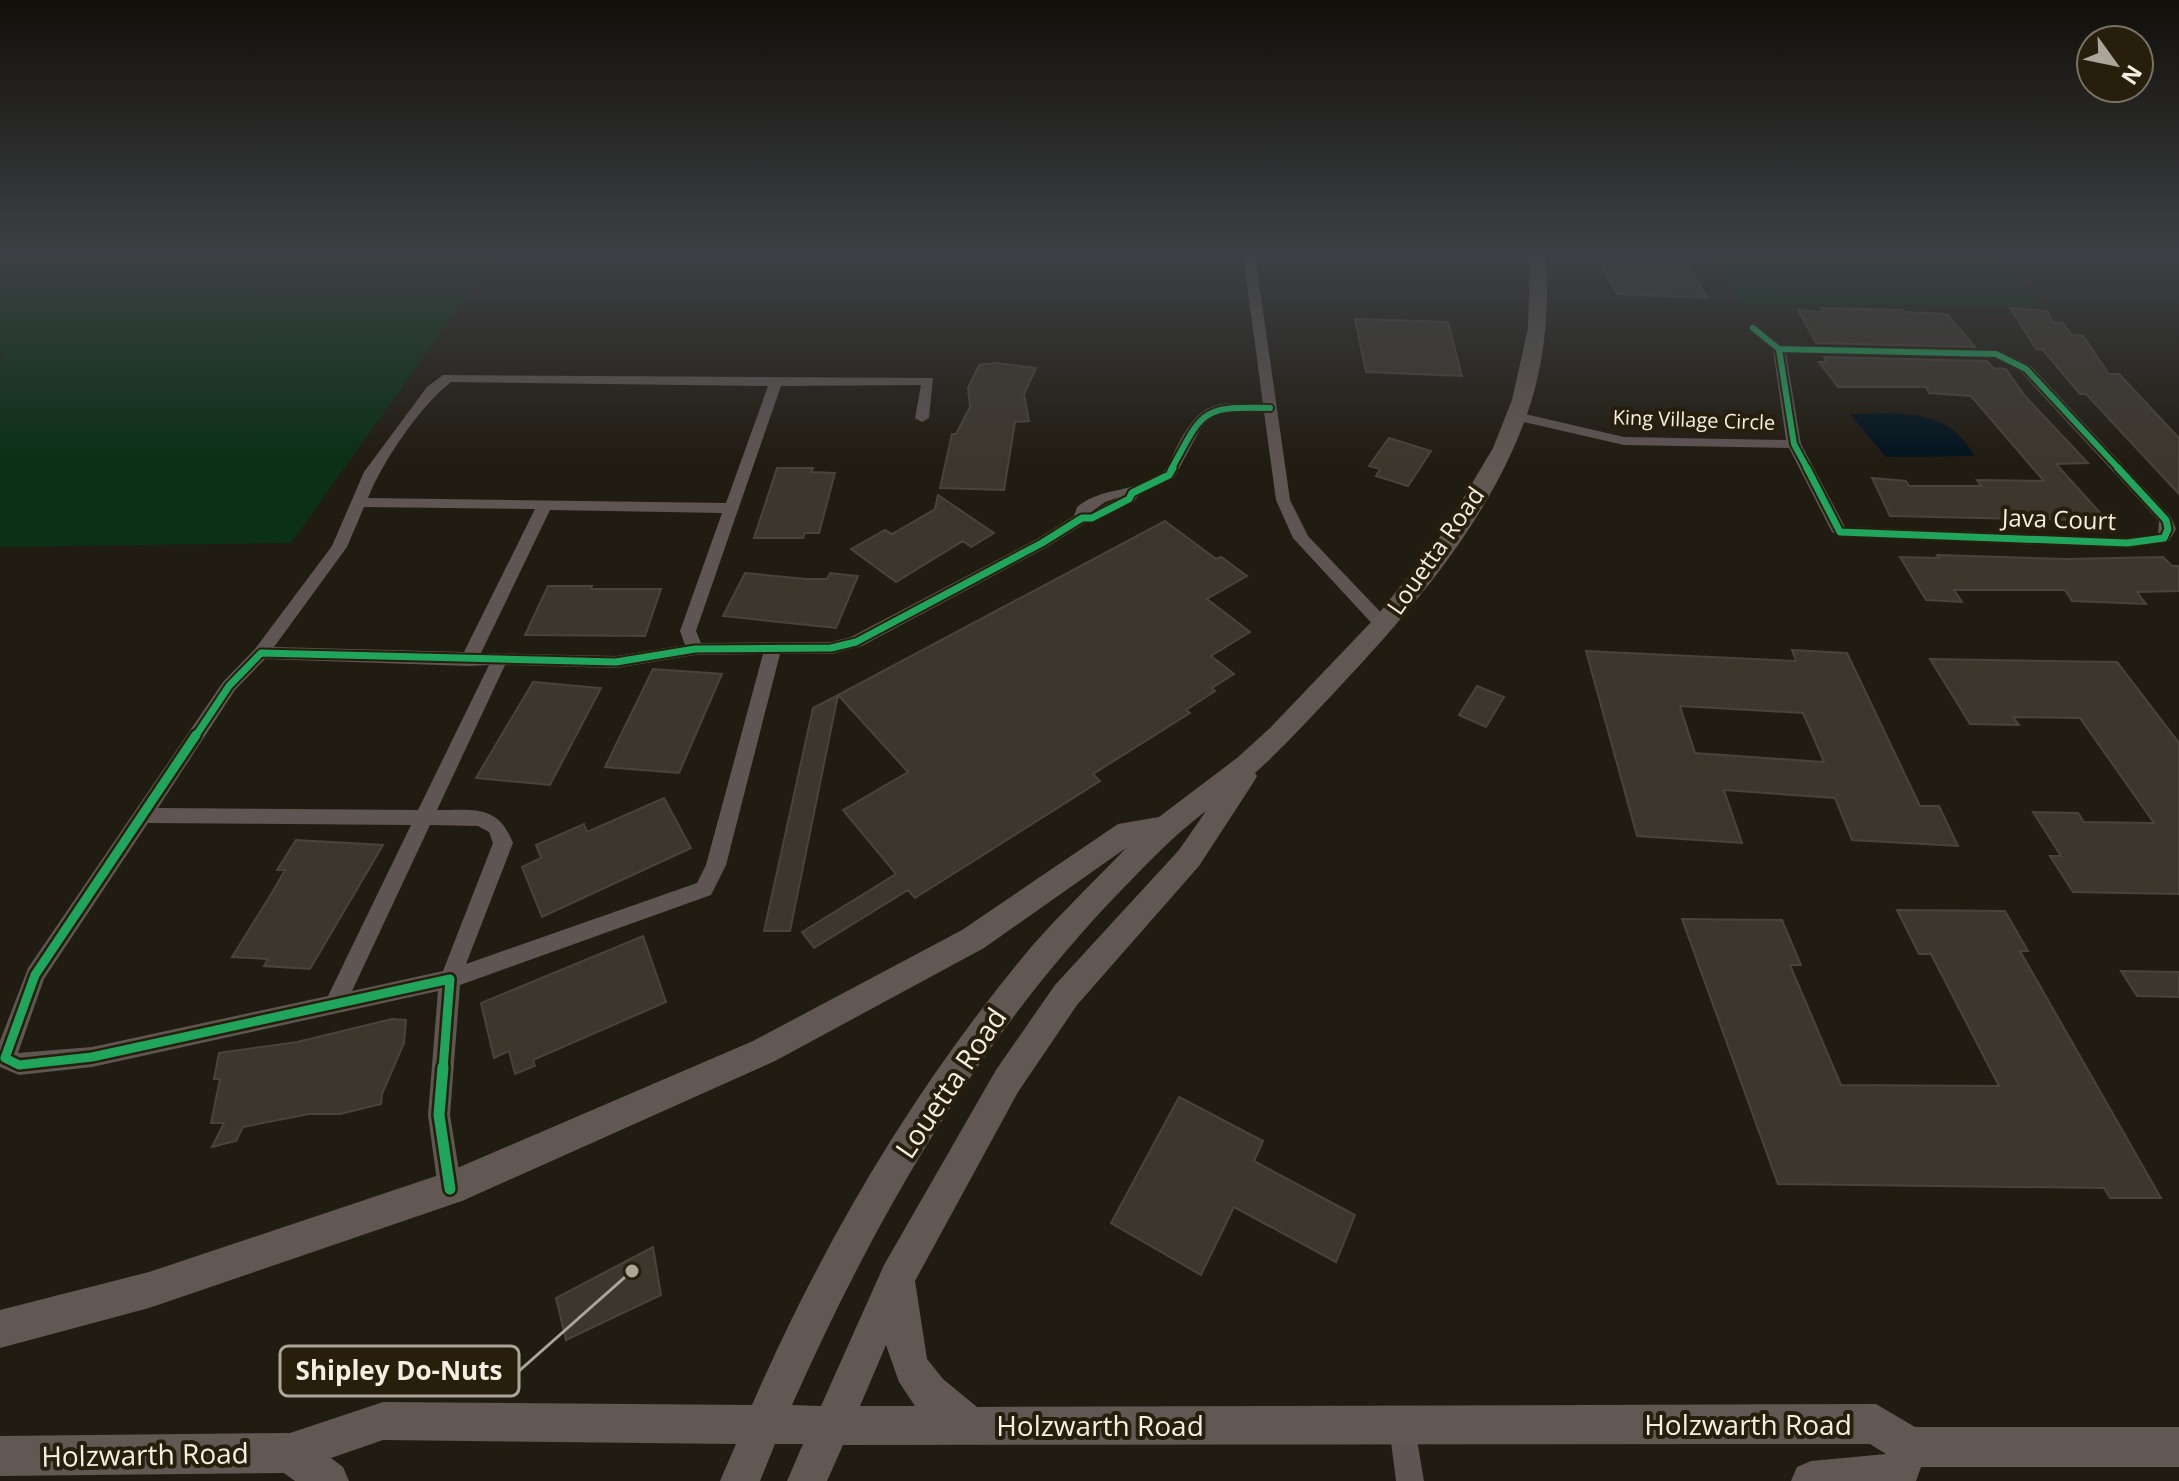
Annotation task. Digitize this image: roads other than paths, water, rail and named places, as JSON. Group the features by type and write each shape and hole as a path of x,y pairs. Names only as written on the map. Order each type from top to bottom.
{"main road":[{"name":"Louetta Road","path":"740,1481 763,1425 856,1236 922,1118 1029,972 1165,827 1257,756 1383,625 1452,536 1484,482 1516,416 1534,353 1536,324"},
{"name":"Louetta Road","path":"807,1481 830,1423 897,1278 1007,1081 1066,995 1189,858 1257,756"},
{"path":"0,1329 149,1290 450,1189 764,1051 973,939 1128,832 1165,827"},
{"path":"897,1278 905,1346 914,1372 927,1392 969,1425"},
{"name":"Holzwarth Road","path":"0,1456 290,1453 383,1421 763,1425 1876,1424 1909,1447 1899,1473 1811,1481"},
{"path":"1909,1447 2179,1447"},
{"path":"290,1453 329,1481"}],"street":[{"path":"1258,324 1283,500 1292,525 1320,561 1383,625"},
{"path":"1753,328 1779,349"},
{"name":"King Village Circle","path":"1516,416 1624,441 1794,444 1779,349"},
{"name":"Java Court","path":"1779,349 1996,354 2026,369 2166,520 2168,529 2164,538 2127,543 1840,532 1794,444"},
{"path":"773,650 716,865 704,889 450,979 92,1057 19,1065 5,1058 35,975 229,686 261,653 339,547 371,472 432,390 448,378 928,381 922,418"},
{"path":"695,649 688,631 776,382"},
{"path":"261,653 616,662 695,649 831,648 856,642 1042,543 1082,518 1092,518 1169,475 1197,422 1210,411 1231,407 1270,408"},
{"path":"358,502 732,508"},
{"path":"469,660 545,505"},
{"path":"335,1004 499,661"},
{"path":"140,815 481,818 497,827 503,843 450,979 439,1115 450,1189"},
{"path":"1403,1426 1410,1481"}],"water":[{"path":"1850,414 1904,414 1936,421 1950,428 1975,456 1886,457"}],"place":[{"name":"Shipley Do-Nuts","path":"632,1271"}]}
